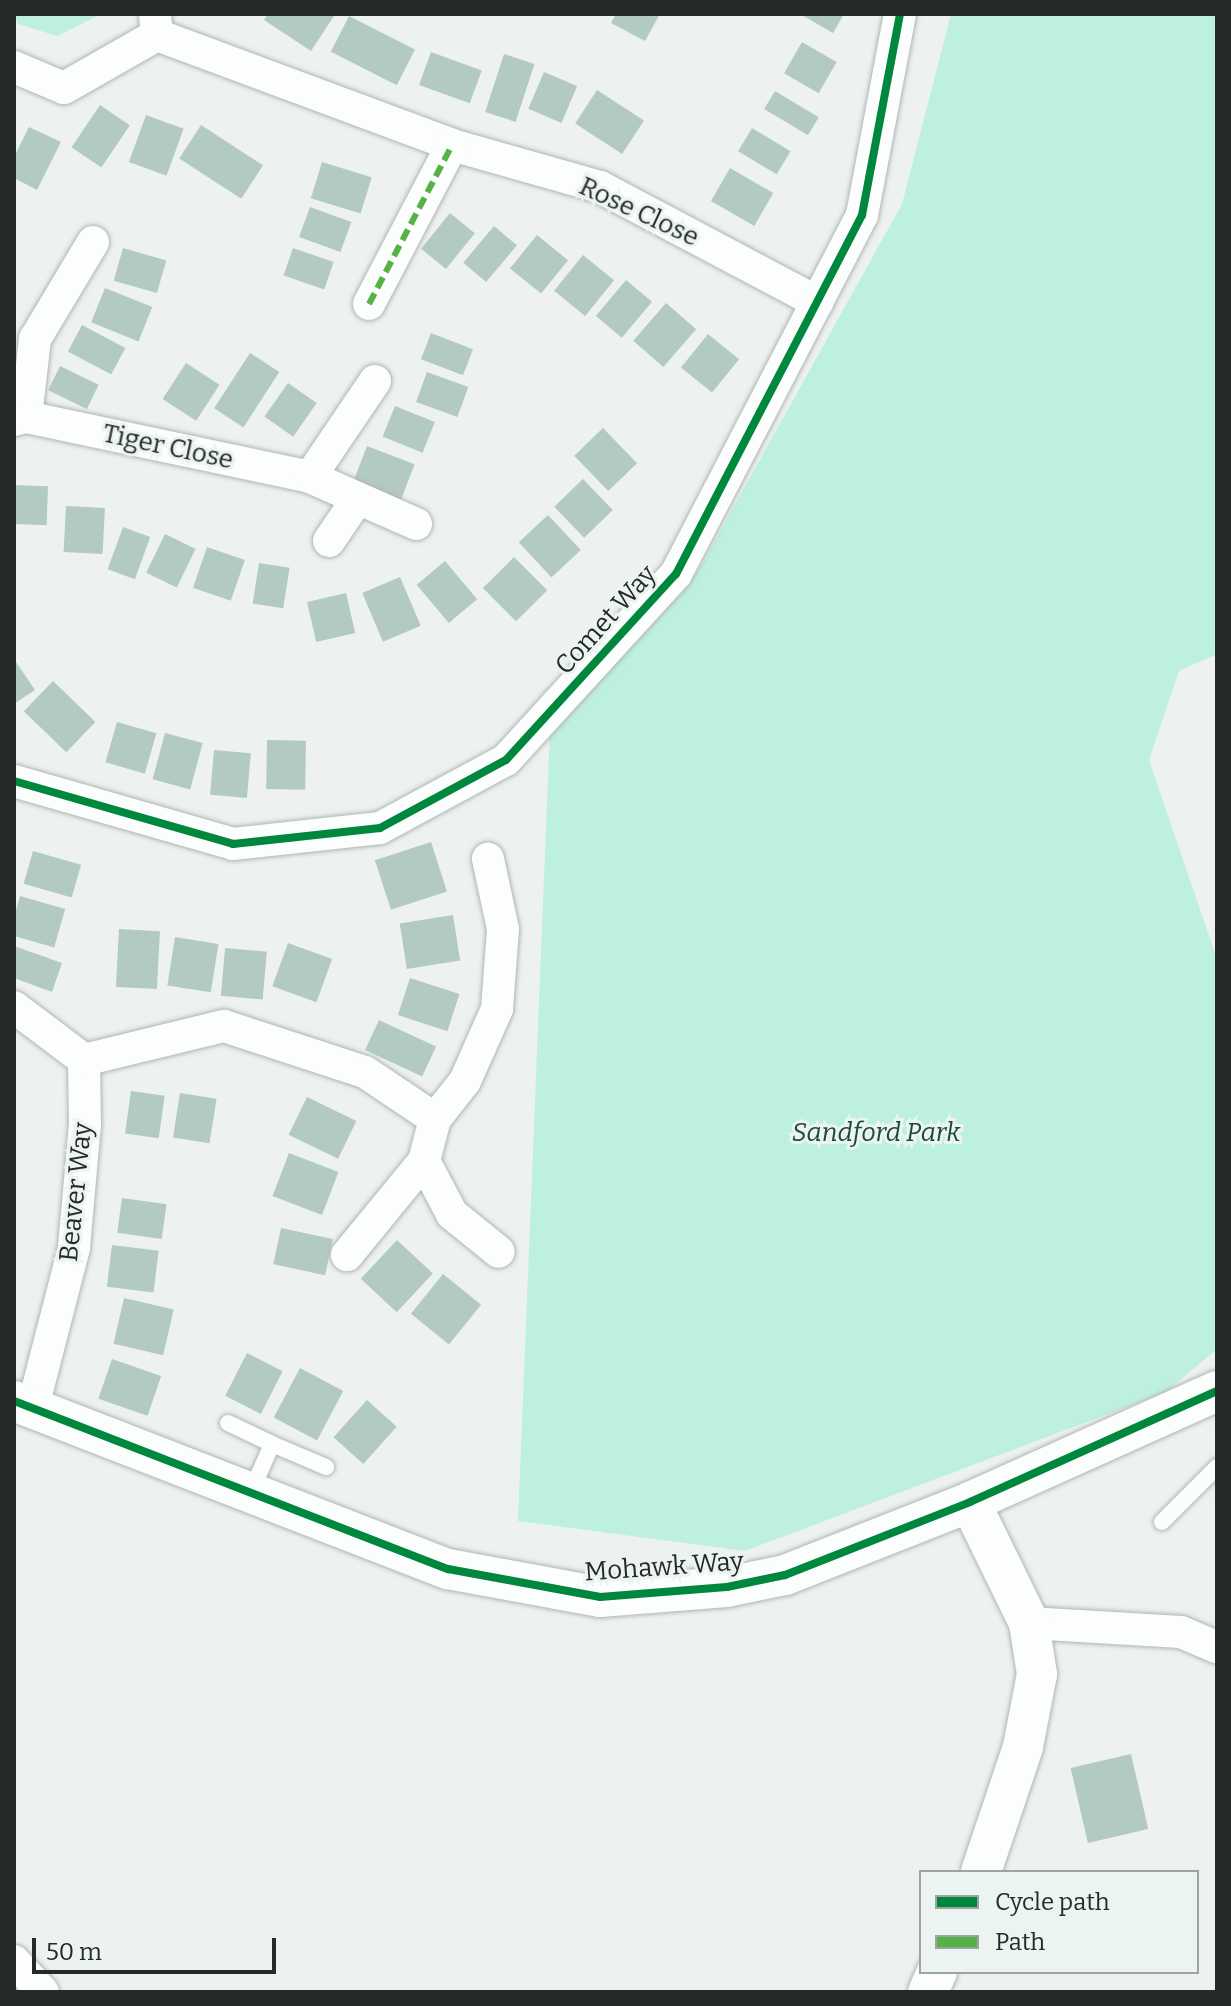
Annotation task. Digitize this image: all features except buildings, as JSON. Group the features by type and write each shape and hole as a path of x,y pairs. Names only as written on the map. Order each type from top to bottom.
{"street":[{"name":"Comet Way","path":"14,781 233,844 380,828 506,760 676,574 862,215 900,14"},
{"name":"Rose Close","path":"14,67 64,88 156,24 452,145 600,187 817,302"},
{"path":"369,304 452,145"},
{"name":"Tiger Close","path":"93,242 35,339 20,418 310,477 356,501 416,524"},
{"path":"310,477 375,381"},
{"path":"329,541 356,501"},
{"path":"347,1255 424,1161 435,1119 465,1081 497,1009 503,929 488,859"},
{"path":"14,1007 84,1060 224,1026 365,1072 435,1119"},
{"name":"Beaver Way","path":"23,1404 74,1248 85,1124 84,1060"},
{"path":"424,1161 452,1214 499,1252"},
{"name":"Mohawk Way","path":"23,1404 448,1569 600,1597 727,1587 785,1575 970,1502 1217,1391"},
{"path":"970,1502 1029,1623 1037,1674 1023,1747 982,1870"},
{"path":"1029,1623 1181,1632 1217,1647"},
{"path":"14,1961 43,1992"}],"lane":[{"path":"228,1423 326,1467"},
{"path":"250,1493 272,1444"},
{"path":"1162,1522 1217,1467"}],"green space":[{"path":"14,14 101,14 57,36 18,24"},
{"name":"Sandford Park","path":"951,14 1217,14 1217,654 1179,671 1149,760 1217,959 1217,1349 1166,1392 745,1551 518,1521 550,729 698,571 902,204"}],"marked path":[{"path":"369,304 452,145"}],"cycle path":[{"path":"14,781 233,844 380,828 506,760 676,574 862,215 900,14"},
{"path":"14,1401 448,1569 600,1597 727,1587 785,1575 970,1502 1217,1391"}]}
